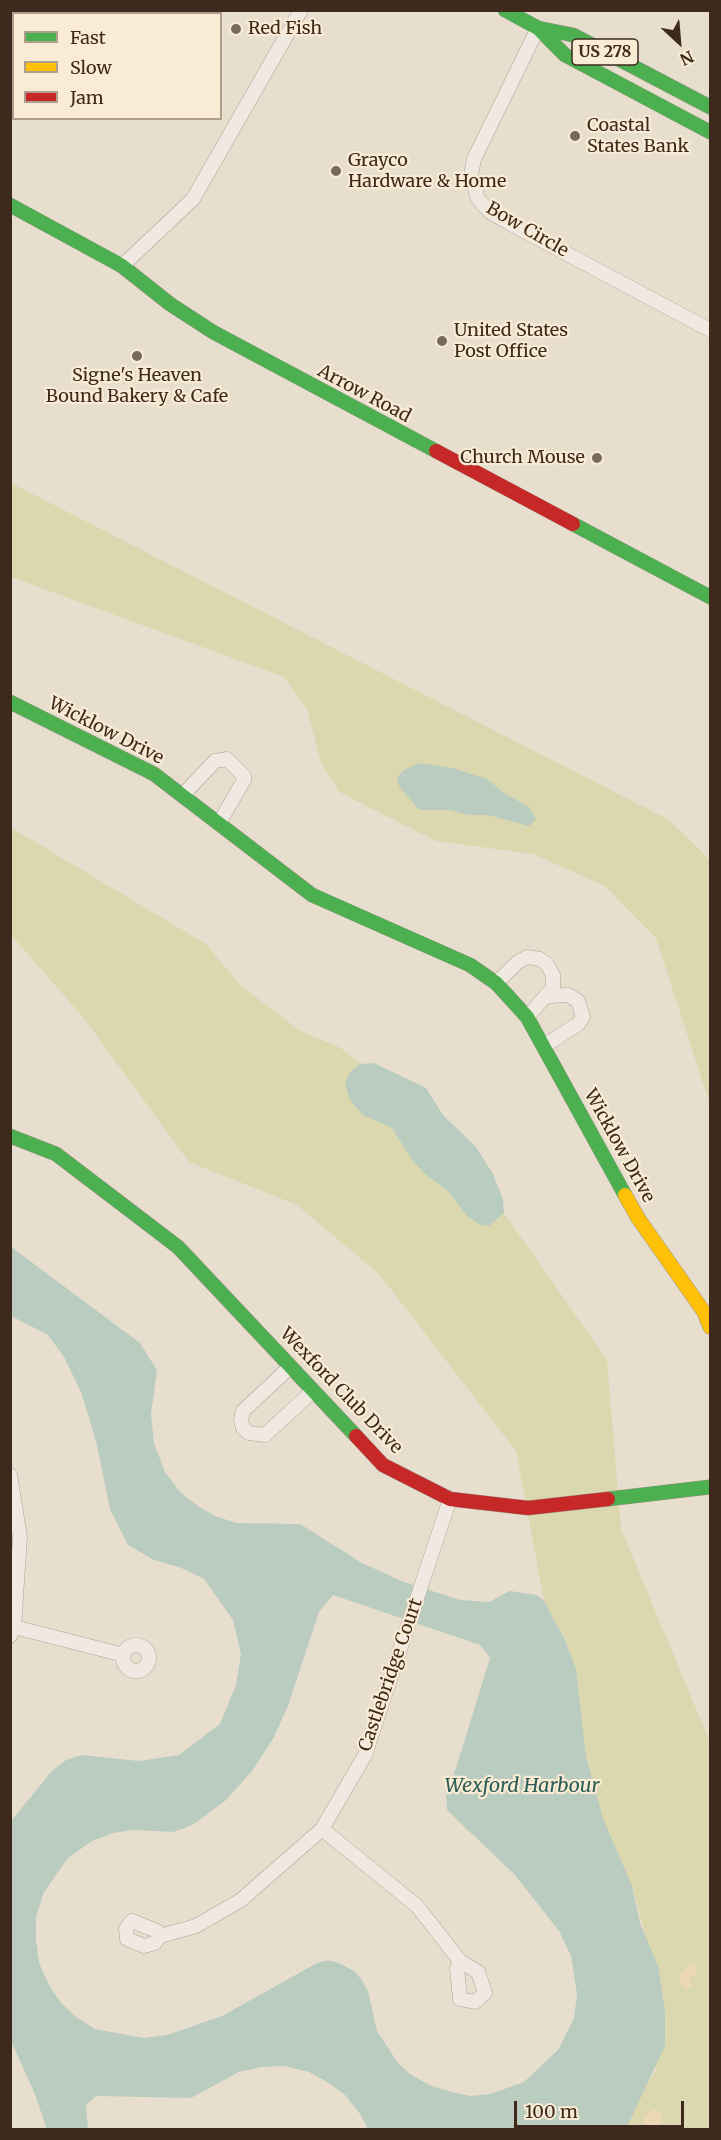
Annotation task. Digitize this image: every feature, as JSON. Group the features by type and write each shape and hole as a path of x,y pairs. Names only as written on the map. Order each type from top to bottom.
{"main road":[{"name":"US 278","path":"505,10 538,28 573,36 711,107"},
{"name":"US 278","path":"538,28 565,55 711,132"},
{"name":"Arrow Road","path":"10,205 122,266 170,304 213,332 711,597"},
{"name":"Wicklow Drive","path":"10,702 154,774 312,895 470,965 496,983 527,1017 638,1218 704,1312 711,1327"},
{"name":"Wexford Club Drive","path":"10,1136 56,1154 178,1247 383,1465 450,1499 528,1508 711,1487"}],"street":[{"path":"122,266 193,199 301,10"},
{"name":"Bow Circle","path":"538,28 474,159 471,175 478,199 490,212 509,224 711,330"},
{"path":"183,795 215,761 227,759 244,776 244,780 219,823"},
{"path":"496,983 518,962 534,957 547,964 553,975 553,988 549,996 527,1017"},
{"path":"544,1047 578,1024 583,1017 578,1000 568,995 549,996"},
{"path":"290,1367 243,1411 241,1419 243,1428 249,1433 265,1435 313,1391"},
{"path":"10,1475 20,1537 12,1632 124,1655"},
{"name":"Castlebridge Court","path":"160,1936 196,1926 242,1900 322,1829 365,1755 450,1499"},
{"path":"322,1829 417,1906 460,1961"}],"shaded area":[{"path":"11,483 669,820 710,860 710,1105 656,938 605,886 533,854 436,841 339,792 321,763 307,709 284,677 11,577"},
{"path":"10,827 206,944 241,986 299,1030 341,1048 360,1064 350,1072 363,1115 392,1128 425,1174 448,1191 467,1216 489,1226 504,1213 607,1360 621,1529 710,1742 710,2129 626,2129 641,2095 656,2070 647,1941 632,1886 603,1818 586,1756 576,1669 565,1640 544,1601 516,1451 379,1274 297,1205 189,1162 83,1017 11,935"}],"sand":[{"path":"691,1964 696,1965 697,1974 689,1977 693,1985 686,1989 680,1984 679,1974"},
{"path":"654,2109 660,2111 663,2118 659,2129 643,2129 645,2117"}],"water":[{"path":"420,763 452,768 487,779 504,793 529,807 536,819 529,826 488,815 468,815 449,810 419,810 399,786 397,777 404,770"},
{"path":"374,1063 426,1088 443,1115 476,1147 493,1174 503,1199 504,1213 489,1226 481,1225 467,1216 448,1191 425,1174 413,1161 392,1128 363,1115 350,1100 345,1083 350,1072 360,1064"},
{"name":"Wexford Harbour","path":"10,1246 140,1343 157,1370 151,1414 154,1443 165,1472 180,1492 215,1516 236,1523 300,1524 362,1563 404,1582 460,1600 489,1602 510,1591 537,1595 544,1601 565,1640 576,1669 586,1756 603,1818 632,1886 640,1923 658,1966 665,2010 665,2046 626,2129 368,2129 345,2095 329,2083 309,2072 284,2066 262,2067 239,2072 191,2098 96,2096 86,2105 88,2129 47,2129 34,2092 11,2041 11,1821 52,1771 66,1760 82,1755 139,1761 179,1755 220,1724 236,1685 241,1654 233,1620 204,1579 179,1567 154,1560 128,1545 110,1509 96,1441 81,1392 64,1357 48,1335 11,1316","holes":["333,1595 480,1645 490,1658 456,1768 446,1792 447,1810 515,1875 559,1931 571,1956 577,1994 574,2018 558,2050 524,2082 490,2094 470,2096 429,2085 410,2074 398,2063 377,2031 368,1991 362,1980 354,1971 328,1960 317,1963 222,2016 167,2035 144,2038 95,2029 76,2017 61,2003 50,1987 39,1963 36,1917 44,1892 68,1858 92,1841 113,1833 133,1830 173,1832 197,1822 226,1800 252,1771 274,1737 288,1706 319,1612"]}],"traffic: fast":[{"path":"505,10 538,28 573,35 710,107"},
{"path":"538,28 565,55 710,132"},
{"path":"10,205 122,266 170,304 213,332 436,451"},
{"path":"573,524 710,597"},
{"path":"10,702 154,774 312,895 470,965 496,983 527,1017 625,1195"},
{"path":"10,1136 56,1154 178,1247 356,1436"},
{"path":"608,1499 710,1487"}],"traffic: slow":[{"path":"625,1195 638,1218 704,1312 710,1327"}],"traffic: jam":[{"path":"436,451 573,524"},
{"path":"356,1436 383,1465 450,1499 528,1508 608,1499"}],"place":[{"name":"Red Fish","path":"236,29"},
{"name":"Coastal States Bank","path":"575,136"},
{"name":"Grayco Hardware & Home","path":"336,171"},
{"name":"United States Post Office","path":"442,341"},
{"name":"Signe's Heaven Bound Bakery & Cafe","path":"137,356"},
{"name":"Church Mouse","path":"597,458"}]}
